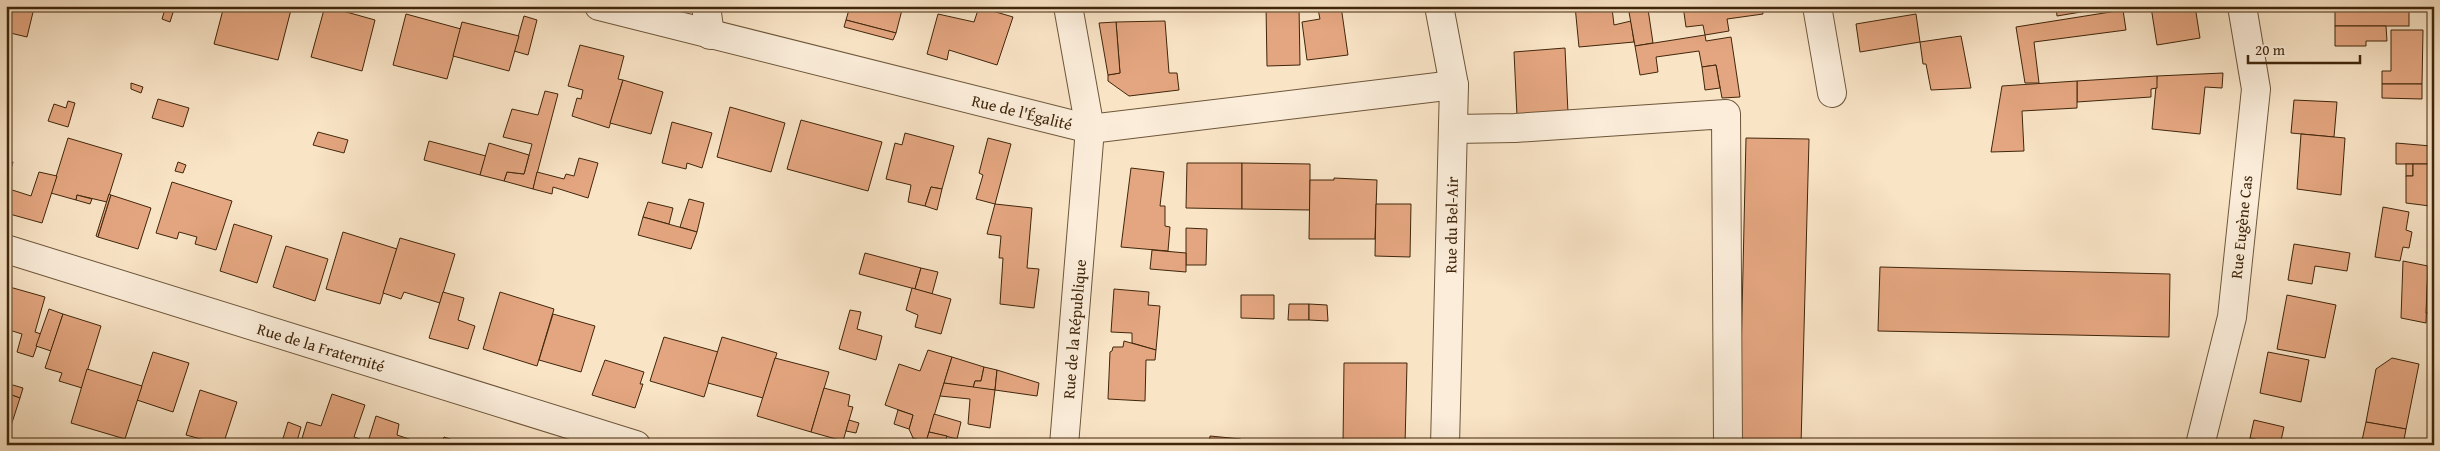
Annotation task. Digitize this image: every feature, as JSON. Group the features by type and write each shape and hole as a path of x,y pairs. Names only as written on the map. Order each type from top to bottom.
{"street":[{"name":"Rue de l'Égalité","path":"599,6 1090,129 1454,85"},
{"path":"706,6 710,35"},
{"name":"Rue de la République","path":"1064,445 1090,129 1068,6"},
{"name":"Rue du Bel-Air","path":"1438,6 1454,85 1445,445"},
{"path":"1817,6 1832,93"},
{"name":"Rue Eugène Cas","path":"2200,445 2232,317 2256,89 2242,6"},
{"path":"1453,129 1515,128 1726,114 1728,445"},
{"name":"Rue de la Fraternité","path":"6,249 636,445"}],"building":[{"path":"6,6 34,8 27,37 6,32"},
{"path":"166,6 175,6 170,22 162,19"},
{"path":"224,6 292,6 278,60 214,44"},
{"path":"325,6 375,20 362,71 311,57"},
{"path":"850,6 903,6 896,33 846,20"},
{"path":"1266,6 1299,6 1300,65 1267,66"},
{"path":"1341,6 1348,55 1307,60 1302,22 1320,19 1318,9"},
{"path":"1575,6 1623,6 1612,8 1614,25 1631,21 1634,42 1579,47"},
{"path":"1683,6 1762,6 1763,14 1727,19 1729,31 1705,35 1703,25 1686,27"},
{"path":"2056,6 2117,6 2057,16"},
{"path":"2195,6 2200,38 2157,45 2151,7"},
{"path":"2335,6 2409,6 2409,26 2335,26"},
{"path":"979,7 1013,17 997,65 949,50 947,60 927,54 938,14 974,22"},
{"path":"1648,9 1653,43 1635,46 1629,12"},
{"path":"2123,10 2126,30 2034,42 2039,83 2025,83 2016,27"},
{"path":"406,14 461,29 447,79 393,65"},
{"path":"1916,14 1920,42 1860,52 1856,24"},
{"path":"524,16 537,20 528,55 514,51"},
{"path":"846,20 896,33 893,40 844,27"},
{"path":"1165,21 1169,73 1177,73 1179,90 1129,96 1108,81 1108,75 1120,73 1116,22"},
{"path":"462,22 519,36 509,71 453,56"},
{"path":"1116,22 1120,73 1108,75 1099,23"},
{"path":"2335,26 2386,26 2387,41 2366,41 2366,46 2335,46"},
{"path":"2391,30 2423,30 2422,84 2382,84 2382,71 2391,71"},
{"path":"1705,35 1706,41 1731,37 1740,97 1722,98 1716,65 1702,67 1699,51 1656,57 1658,72 1640,75 1635,46"},
{"path":"1961,36 1971,88 1931,90 1926,64 1923,64 1920,42"},
{"path":"580,45 624,56 618,79 623,80 609,128 572,116 577,98 581,99 583,90 568,86"},
{"path":"1565,48 1568,113 1517,116 1514,52"},
{"path":"1716,65 1720,88 1705,90 1702,67"},
{"path":"2223,73 2222,88 2205,87 2200,134 2152,129 2157,76"},
{"path":"2157,76 2157,88 2151,89 2151,97 2077,102 2077,81"},
{"path":"623,80 663,92 651,134 610,123"},
{"path":"2077,81 2077,108 2022,111 2024,151 1991,152 2002,86"},
{"path":"131,83 143,87 141,93 131,89"},
{"path":"2382,84 2422,84 2422,99 2382,98"},
{"path":"545,91 558,94 533,189 504,181 507,172 524,174 532,144 503,137 512,109 538,115"},
{"path":"158,99 189,108 183,127 152,118"},
{"path":"2294,100 2337,102 2334,137 2291,133"},
{"path":"68,101 75,103 68,127 48,121 54,104 66,108"},
{"path":"730,107 785,123 771,172 717,157"},
{"path":"801,120 882,142 868,191 787,169"},
{"path":"672,122 712,133 702,168 687,163 686,169 662,163"},
{"path":"318,132 348,140 344,153 313,145"},
{"path":"905,133 954,146 942,189 931,187 925,206 908,202 911,185 886,179 895,143 902,145"},
{"path":"2301,134 2345,138 2341,195 2297,189"},
{"path":"68,138 122,154 107,202 77,195 76,200 51,193"},
{"path":"988,138 1011,144 995,204 976,199 983,175 979,173"},
{"path":"1746,138 1809,139 1801,445 1739,445"},
{"path":"429,141 486,156 480,175 424,160"},
{"path":"489,143 529,155 524,174 507,172 504,181 480,175"},
{"path":"2396,143 2431,146 2431,164 2396,164"},
{"path":"2431,152 2434,153 2434,239 2429,239"},
{"path":"579,158 598,163 588,198 553,187 552,194 533,189 537,172 564,179 566,174 574,176"},
{"path":"6,160 13,162 9,176 6,175"},
{"path":"178,162 186,165 183,173 175,171"},
{"path":"1187,163 1242,163 1242,209 1186,208"},
{"path":"1242,163 1310,164 1310,210 1242,209"},
{"path":"2406,164 2413,164 2413,176 2406,176"},
{"path":"2413,164 2431,164 2430,206 2406,203 2406,176 2413,176"},
{"path":"1131,168 1164,172 1160,206 1165,206 1165,226 1170,227 1168,251 1121,247"},
{"path":"39,172 57,176 42,223 6,213 6,188 31,196"},
{"path":"1334,178 1377,180 1375,239 1309,239 1310,180 1334,180"},
{"path":"172,182 232,201 216,250 195,244 197,237 179,232 177,239 156,233"},
{"path":"931,187 942,189 937,210 925,206"},
{"path":"109,194 111,195 98,237 96,236"},
{"path":"77,195 92,199 90,204 76,200"},
{"path":"111,195 151,208 138,249 98,237"},
{"path":"689,199 704,203 697,232 680,227"},
{"path":"648,202 673,208 669,224 643,217"},
{"path":"995,204 1032,208 1027,268 1039,269 1034,308 1000,304 1003,258 999,258 1001,236 987,234"},
{"path":"1376,204 1411,204 1410,257 1375,256"},
{"path":"2383,207 2409,212 2406,230 2412,232 2409,248 2403,247 2400,261 2375,257"},
{"path":"643,217 697,232 691,249 638,235"},
{"path":"234,224 272,236 257,283 220,271"},
{"path":"1186,228 1207,229 1206,265 1186,265"},
{"path":"343,232 397,249 380,304 326,289"},
{"path":"400,238 455,254 440,303 404,292 401,299 383,293"},
{"path":"2294,244 2350,253 2347,271 2315,266 2312,284 2288,280"},
{"path":"286,246 328,259 315,301 273,287"},
{"path":"1152,250 1186,253 1186,272 1150,269"},
{"path":"865,253 921,268 915,289 859,274"},
{"path":"2403,261 2428,266 2426,323 2401,318"},
{"path":"2428,266 2434,266 2434,314 2426,313"},
{"path":"1880,267 2170,274 2169,337 1878,331"},
{"path":"921,268 938,272 932,294 915,289"},
{"path":"6,286 45,297 35,332 41,334 33,357 17,352 22,334 6,329"},
{"path":"912,288 951,299 941,334 915,327 918,315 906,310"},
{"path":"1114,289 1149,292 1148,305 1160,306 1156,350 1132,343 1132,333 1111,332"},
{"path":"443,292 464,298 458,320 475,326 468,349 429,338"},
{"path":"500,292 554,309 537,366 483,349"},
{"path":"1241,295 1274,295 1274,319 1241,318"},
{"path":"2287,295 2336,305 2325,358 2277,349"},
{"path":"1289,304 1309,304 1309,320 1288,320"},
{"path":"1309,304 1327,305 1328,321 1309,320"},
{"path":"49,309 63,314 51,351 36,346"},
{"path":"850,310 861,312 857,329 882,336 876,360 839,349"},
{"path":"63,314 101,326 82,388 59,381 62,373 45,368"},
{"path":"553,314 595,326 581,372 539,360"},
{"path":"664,337 718,352 704,397 650,381"},
{"path":"722,337 777,353 763,398 708,383"},
{"path":"1124,341 1156,350 1155,360 1146,360 1145,401 1108,399 1110,352 1113,347 1123,347"},
{"path":"928,350 952,357 926,442 913,438 909,429 913,415 885,405 899,364 920,371"},
{"path":"153,352 189,363 173,412 137,400"},
{"path":"2268,352 2309,360 2301,402 2260,393"},
{"path":"952,357 984,367 981,381 975,381 973,388 944,383"},
{"path":"775,358 829,372 811,432 757,416"},
{"path":"2392,358 2419,364 2406,429 2366,422 2376,369"},
{"path":"605,360 644,372 640,384 643,384 635,408 592,395"},
{"path":"1344,363 1407,363 1405,445 1343,445"},
{"path":"984,367 997,370 995,390 973,388 975,381 981,381"},
{"path":"87,369 142,386 125,439 71,423"},
{"path":"997,370 1039,383 1037,396 995,390"},
{"path":"6,383 23,388 20,398 6,393"},
{"path":"944,383 995,390 990,428 968,424 970,399 940,396"},
{"path":"824,388 850,395 848,406 853,407 843,441 811,432"},
{"path":"200,390 237,402 223,445 186,435"},
{"path":"6,393 20,398 6,441"},
{"path":"332,394 365,405 354,437 360,439 359,445 300,445 307,422 321,426"},
{"path":"898,410 913,415 909,429 894,424"},
{"path":"934,414 961,422 957,439 929,432"},
{"path":"376,416 399,424 397,435 418,442 418,445 367,445"},
{"path":"849,420 859,423 856,433 846,431"},
{"path":"2254,420 2284,427 2280,445 2250,438"},
{"path":"288,422 301,427 296,445 281,445"},
{"path":"2366,422 2406,429 2403,445 2361,445"},
{"path":"929,432 947,436 944,445 925,445"},
{"path":"1210,436 1241,439 1241,445 1209,445"},
{"path":"444,437 468,445 441,445"},
{"path":"913,438 926,442 925,445 911,445"},
{"path":"2250,438 2280,445 2248,445"}]}
